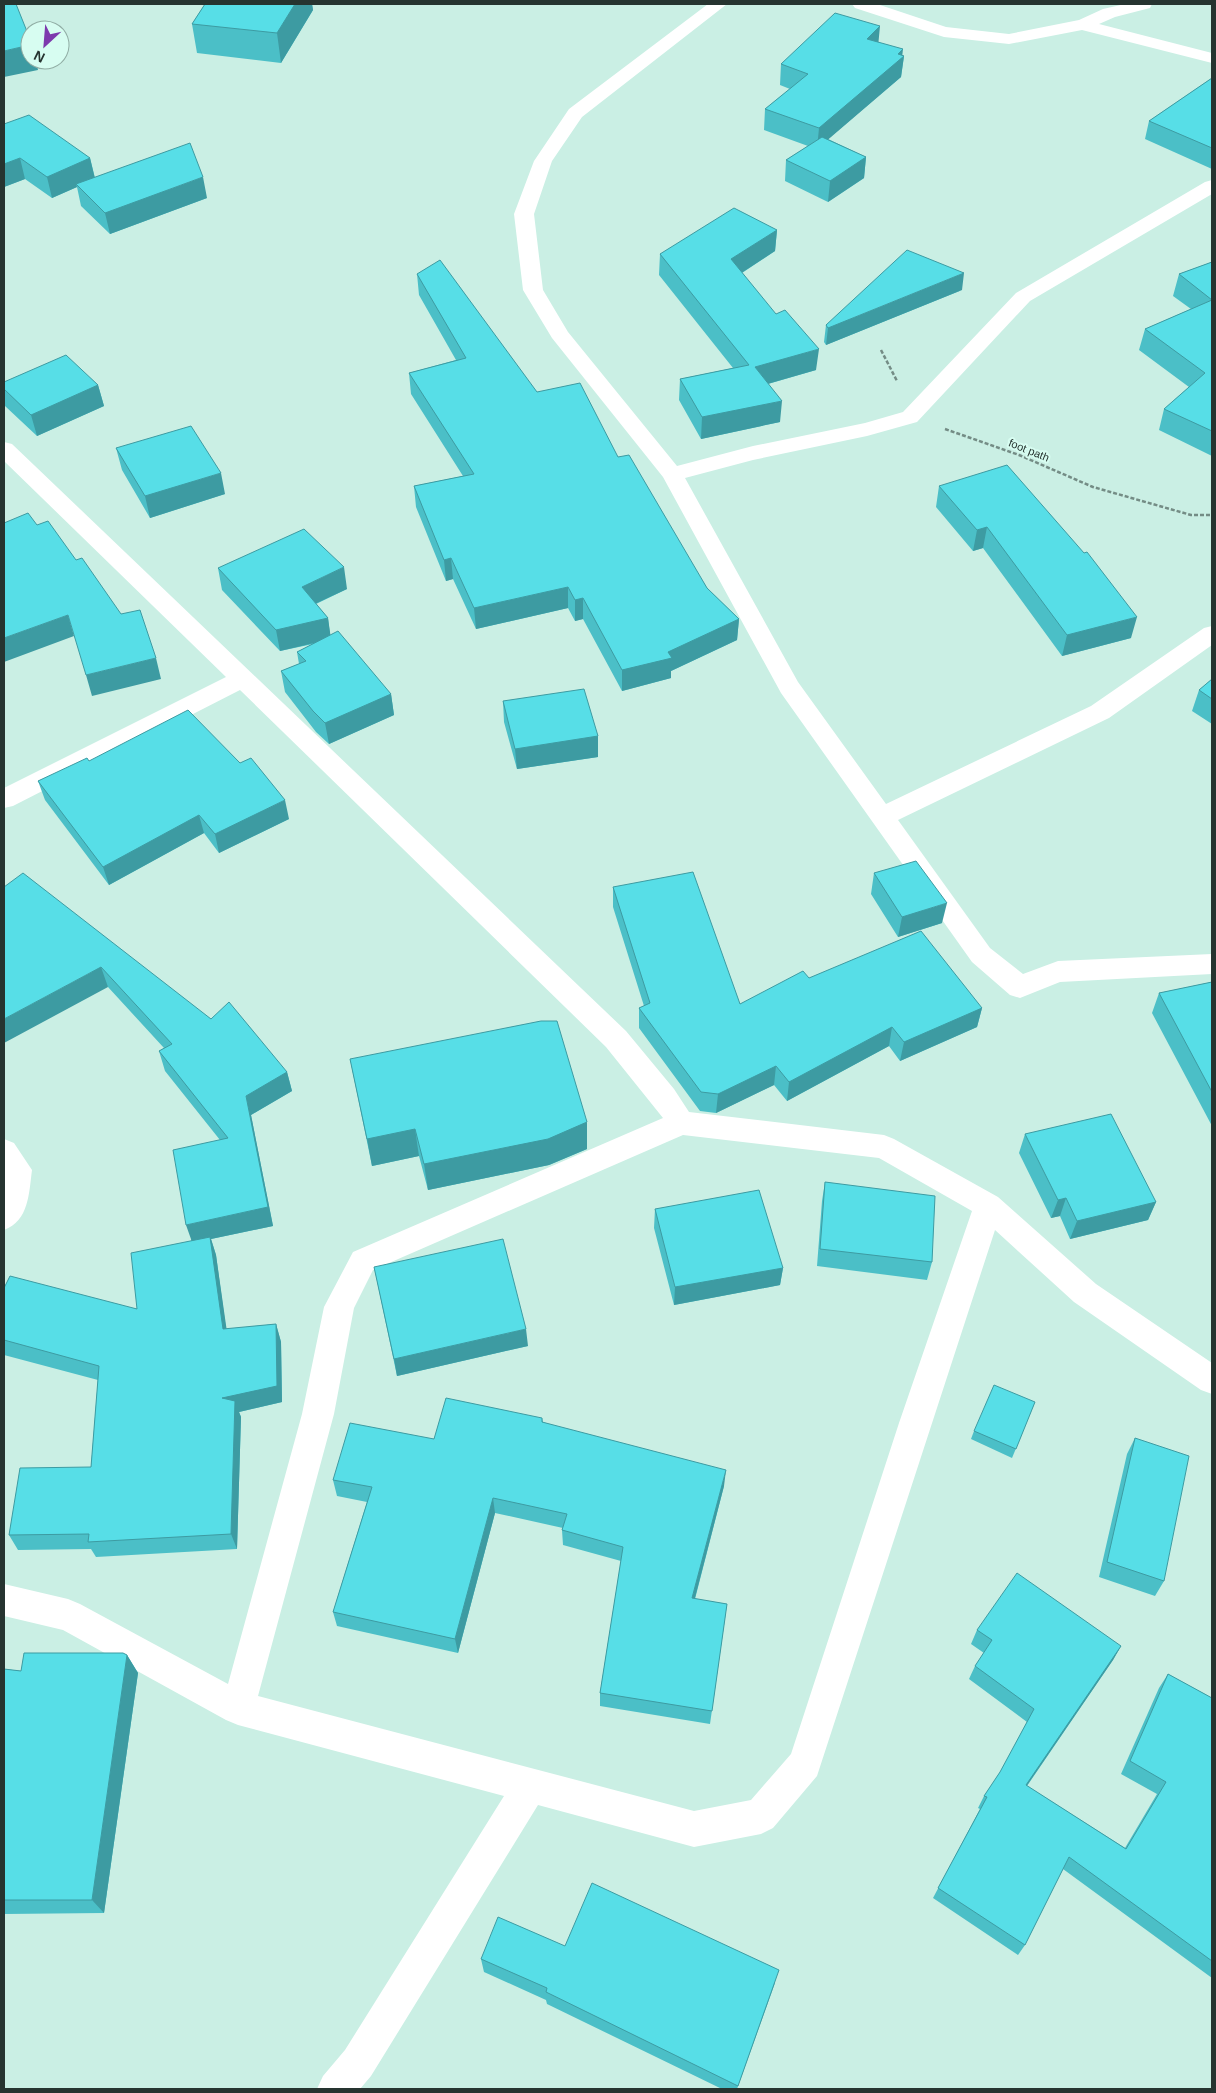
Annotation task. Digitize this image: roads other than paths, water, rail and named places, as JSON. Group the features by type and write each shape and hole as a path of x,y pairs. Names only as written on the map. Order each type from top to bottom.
{"street":[{"path":"718,4 575,113 543,161 524,214 533,290 559,334 672,474 789,687 981,955 1020,986 1058,972 1212,964"},
{"path":"860,4 944,32 1009,39 1084,24 1109,13 1144,4"},
{"path":"1084,24 1096,29 1212,58"},
{"path":"672,474 753,452 867,429 910,417 1024,297 1212,186"},
{"path":"4,449 616,1039 664,1097 681,1123"},
{"path":"882,816 1100,712 1212,634"},
{"path":"4,799 242,679"},
{"path":"238,1708 318,1414 339,1307 363,1261 681,1123 884,1147 988,1206 1086,1293 1212,1380"},
{"path":"4,1151 18,1170 13,1204 4,1216"},
{"path":"4,1600 68,1615 238,1708 694,1830 761,1816 805,1764 915,1423 988,1206"},
{"path":"336,2089 358,2062 530,1786"}]}
